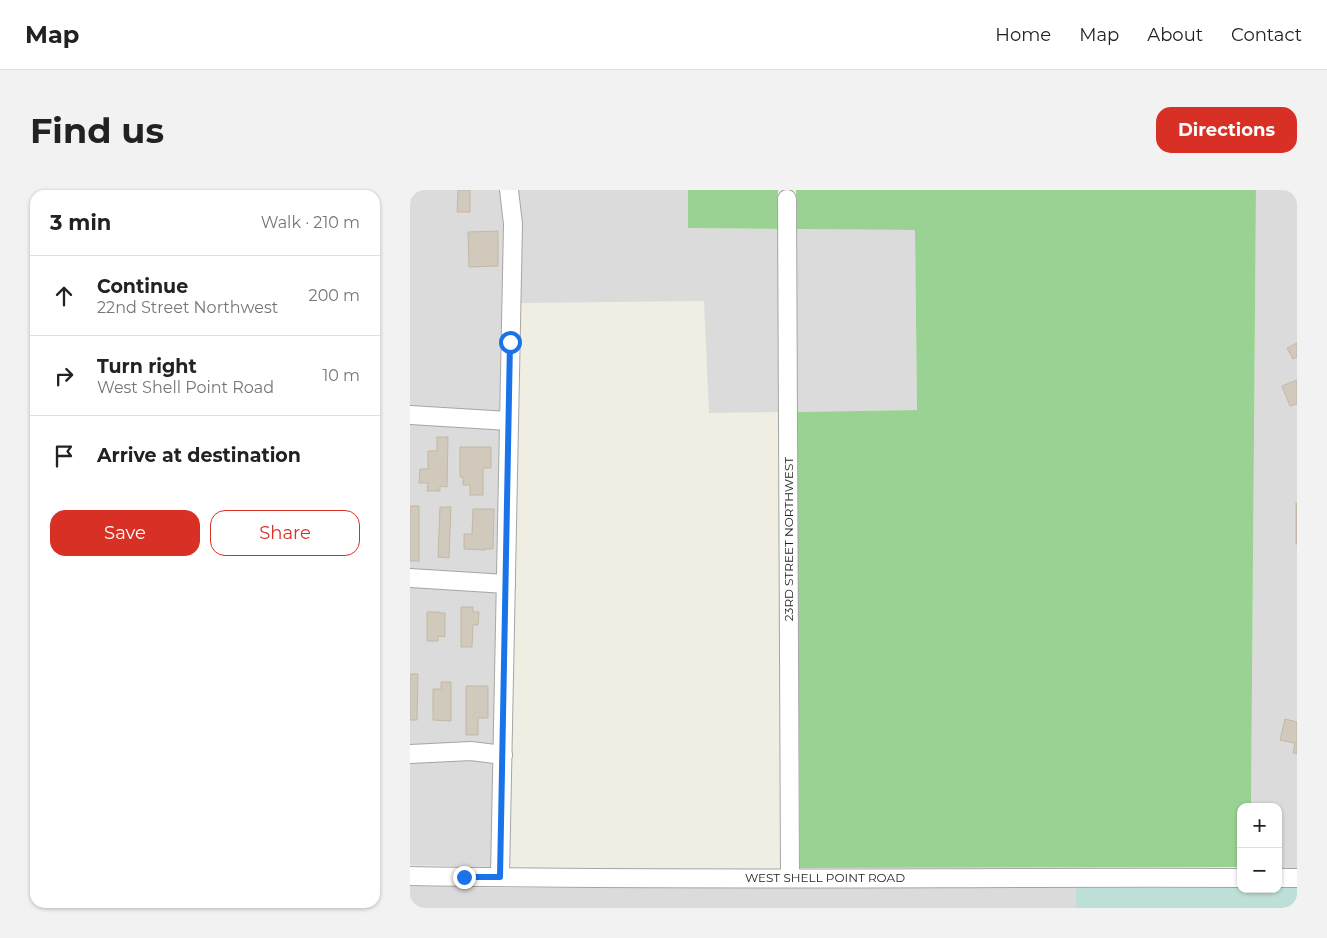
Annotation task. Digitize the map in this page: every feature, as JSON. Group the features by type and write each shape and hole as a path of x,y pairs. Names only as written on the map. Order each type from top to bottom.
{"street":[{"path":"500,877 513,224 509,190"},
{"name":"23RD STREET NORTHWEST","path":"787,199 790,878"},
{"path":"410,415 509,420"},
{"path":"410,578 506,584"},
{"path":"410,754 471,751 503,755"},
{"name":"WEST SHELL POINT ROAD","path":"410,876 1237,878"},
{"path":"1282,878 1297,878"}],"shaded area":[{"path":"410,190 500,190 503,225 491,867 410,865"},
{"path":"518,190 688,190 688,228 778,229 779,412 709,413 704,301 520,303 522,225"},
{"path":"1256,190 1297,190 1297,868 1282,868 1282,803 1251,803"},
{"path":"797,229 915,230 917,410 797,412"},
{"path":"410,886 509,888 1076,888 1076,908 410,908"},
{"path":"1076,888 1237,888 1237,893 1282,893 1282,888 1297,888 1297,908 1076,908"}],"green space":[{"path":"688,190 778,190 778,229 688,228"},
{"path":"796,190 1256,190 1251,803 1237,803 1237,867 800,868 797,412 917,410 915,230 797,229"}],"building":[{"path":"458,190 470,190 470,212 457,212"},
{"path":"498,231 498,266 469,267 468,232"},
{"path":"1297,343 1297,357 1293,359 1287,348"},
{"path":"1297,380 1297,404 1290,406 1282,386"},
{"path":"437,437 448,437 447,487 440,486 440,491 427,491 428,483 419,483 420,469 428,469 428,451 437,451"},
{"path":"460,447 491,447 491,468 483,468 483,495 470,495 470,485 463,485 463,477 460,477"},
{"path":"1297,503 1297,544 1296,544"},
{"path":"410,506 419,506 419,561 410,561"},
{"path":"440,507 451,507 449,558 438,557"},
{"path":"473,509 494,509 493,549 464,549 464,534 472,534"},
{"path":"461,607 473,607 473,612 479,612 478,625 473,625 472,647 461,647"},
{"path":"427,612 445,613 445,637 438,636 438,641 427,641"},
{"path":"410,674 418,674 417,720 410,720"},
{"path":"441,682 451,682 451,721 433,720 433,689 441,689"},
{"path":"466,686 488,686 488,718 478,718 478,735 466,735"},
{"path":"1285,719 1297,722 1297,754 1293,753 1295,743 1280,740"}],"route":[{"path":"464,877 500,877 510,342"}]}
